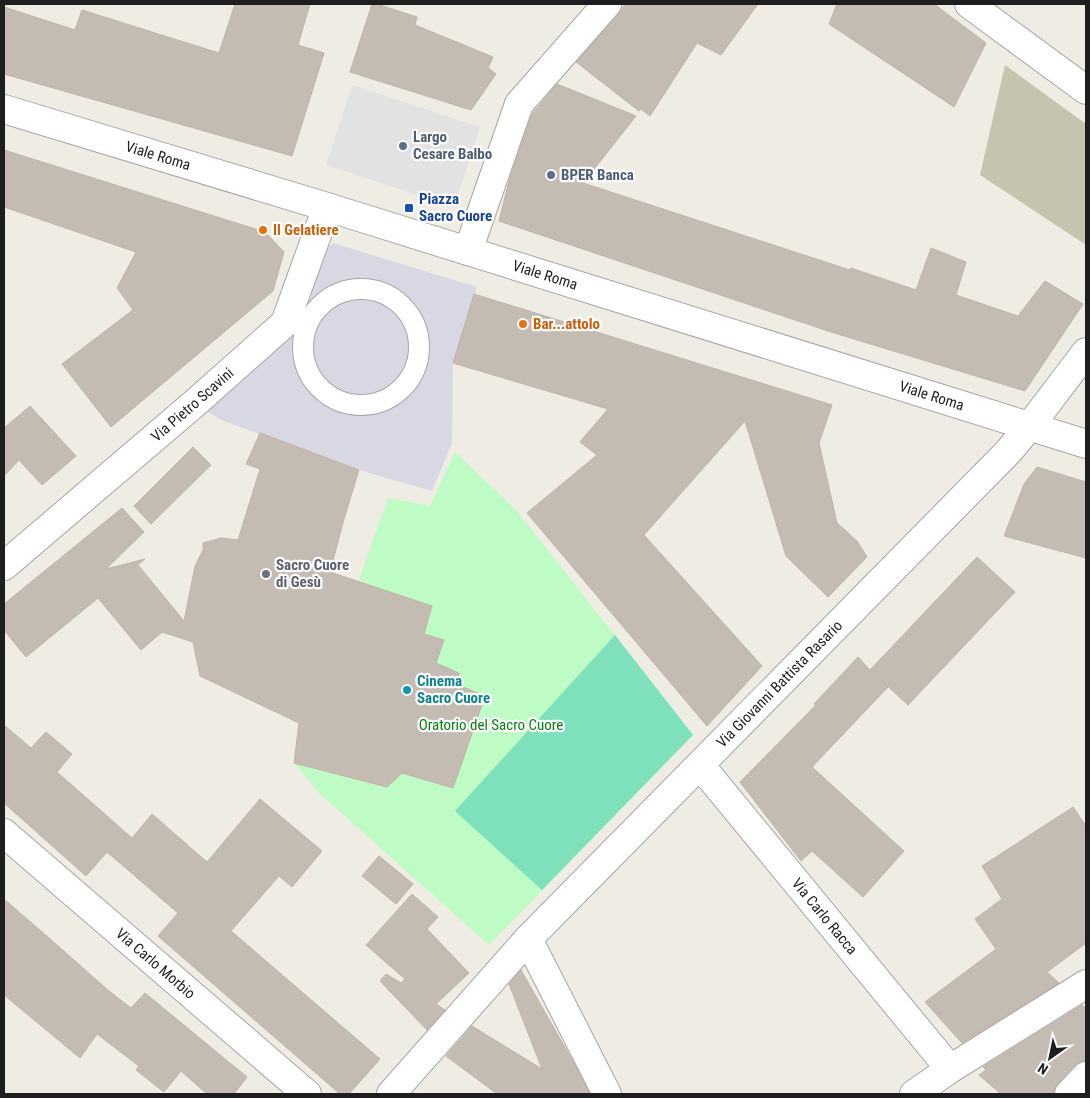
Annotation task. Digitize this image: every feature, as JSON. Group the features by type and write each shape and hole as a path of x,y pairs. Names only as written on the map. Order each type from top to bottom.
{"street":[{"path":"468,251 519,104 607,4"},
{"path":"970,4 1086,90"},
{"name":"Viale Roma","path":"4,109 327,207 1086,444"},
{"name":"Via Pietro Scavini","path":"4,566 188,409 294,329 327,207"},
{"name":"Via Giovanni Battista Rasario","path":"391,1094 528,939 972,490 1030,427 1086,352"},
{"name":"Via Carlo Racca","path":"700,765 950,1069"},
{"name":"Via Carlo Morbio","path":"4,833 307,1094"},
{"path":"528,939 607,1094"},
{"path":"914,1094 950,1069 1086,985"},
{"path":"1069,1094 1086,1076"}],"lane":[{"path":"363,289 383,293 400,304 412,320 419,339 418,359 411,378 399,392 384,401 367,405 348,404 332,398 318,386 308,371 294,329 311,317 325,302 343,292 363,289"}],"shaded area":[{"path":"1005,65 1086,124 1086,245 980,175"},
{"name":"Largo Cesare Balbo","path":"352,85 480,127 454,207 326,165"},
{"path":"333,243 477,287 453,363 452,443 432,491 359,470 221,420 202,408 283,343 309,298 325,250"}],"green space":[{"name":"Oratorio del Sacro Cuore","path":"455,452 517,511 693,735 489,945 319,793 294,763 324,751 374,586 359,580 388,498 430,506"},
{"path":"615,635 693,735 542,890 455,811"}],"building":[{"path":"235,4 310,4 298,45 324,53 292,156 4,74 4,7 75,30 82,10 219,53"},
{"path":"372,4 417,17 415,25 493,57 488,68 496,74 471,110 350,72"},
{"path":"625,4 758,4 721,55 697,43 650,116 641,109 639,111 576,62 619,14"},
{"path":"837,4 934,4 986,43 954,107 829,24"},
{"path":"557,84 636,116 583,183 916,290 931,248 966,262 956,295 1018,316 1045,281 1083,304 1025,391 831,332 499,221 509,181 532,114"},
{"path":"4,150 265,232 284,252 273,291 111,427 62,364 133,310 117,288 136,252 4,207"},
{"path":"474,294 832,405 819,443 837,523 857,541 867,557 828,597 786,556 745,421 644,535 762,666 707,726 527,513 597,455 580,442 608,409 453,363"},
{"path":"30,406 76,456 42,485 19,460 4,476 4,428"},
{"path":"260,433 359,470 330,572 432,606 424,634 444,640 436,663 459,673 458,685 485,696 453,788 402,773 387,787 294,763 299,723 200,676 193,642 162,632 141,650 98,598 26,657 4,630 4,604 122,508 144,532 106,569 145,559 138,565 184,621 195,566 203,550 203,543 221,538 238,540 260,469 246,464"},
{"path":"193,447 211,465 151,524 134,506"},
{"path":"1037,467 1086,482 1086,558 1004,536 1024,484"},
{"path":"977,557 1015,592 908,705 879,678 888,687 812,767 904,851 863,897 812,851 801,861 740,782 816,705 814,704 858,657 870,670"},
{"path":"4,725 31,748 46,732 72,754 57,772 132,838 152,814 207,862 260,799 322,851 292,887 279,876 231,931 380,1059 349,1094 340,1094 158,936 178,913 107,852 86,876 4,803"},
{"path":"1073,807 1086,826 1086,943 1047,972 1059,983 962,1043 925,1002 996,949 975,919 1002,899 982,866"},
{"path":"379,856 413,884 396,904 362,876"},
{"path":"412,894 438,917 427,929 469,973 436,1004 445,1010 427,1030 380,981 386,974 401,983 405,979 366,945"},
{"path":"4,899 131,1008 145,993 247,1077 234,1094 207,1094 181,1071 164,1092 136,1070 139,1066 97,1034 80,1058 4,995"},
{"path":"521,970 590,1094 497,1094 446,1056 472,1026 542,1069 509,984"},
{"path":"1082,1005 1086,1009 1086,1061 1081,1061 1075,1065 1057,1084 1054,1094 1001,1094 979,1075 986,1070 983,1067"}],"place":[{"name":"Largo Cesare Balbo","path":"403,146"},
{"name":"BPER Banca","path":"551,175"},
{"name":"Piazza Sacro Cuore","path":"409,208"},
{"name":"Il Gelatiere","path":"263,230"},
{"name":"Bar...attolo","path":"523,324"},
{"name":"Sacro Cuore di Gesù","path":"266,574"},
{"name":"Cinema Sacro Cuore","path":"407,690"}]}
